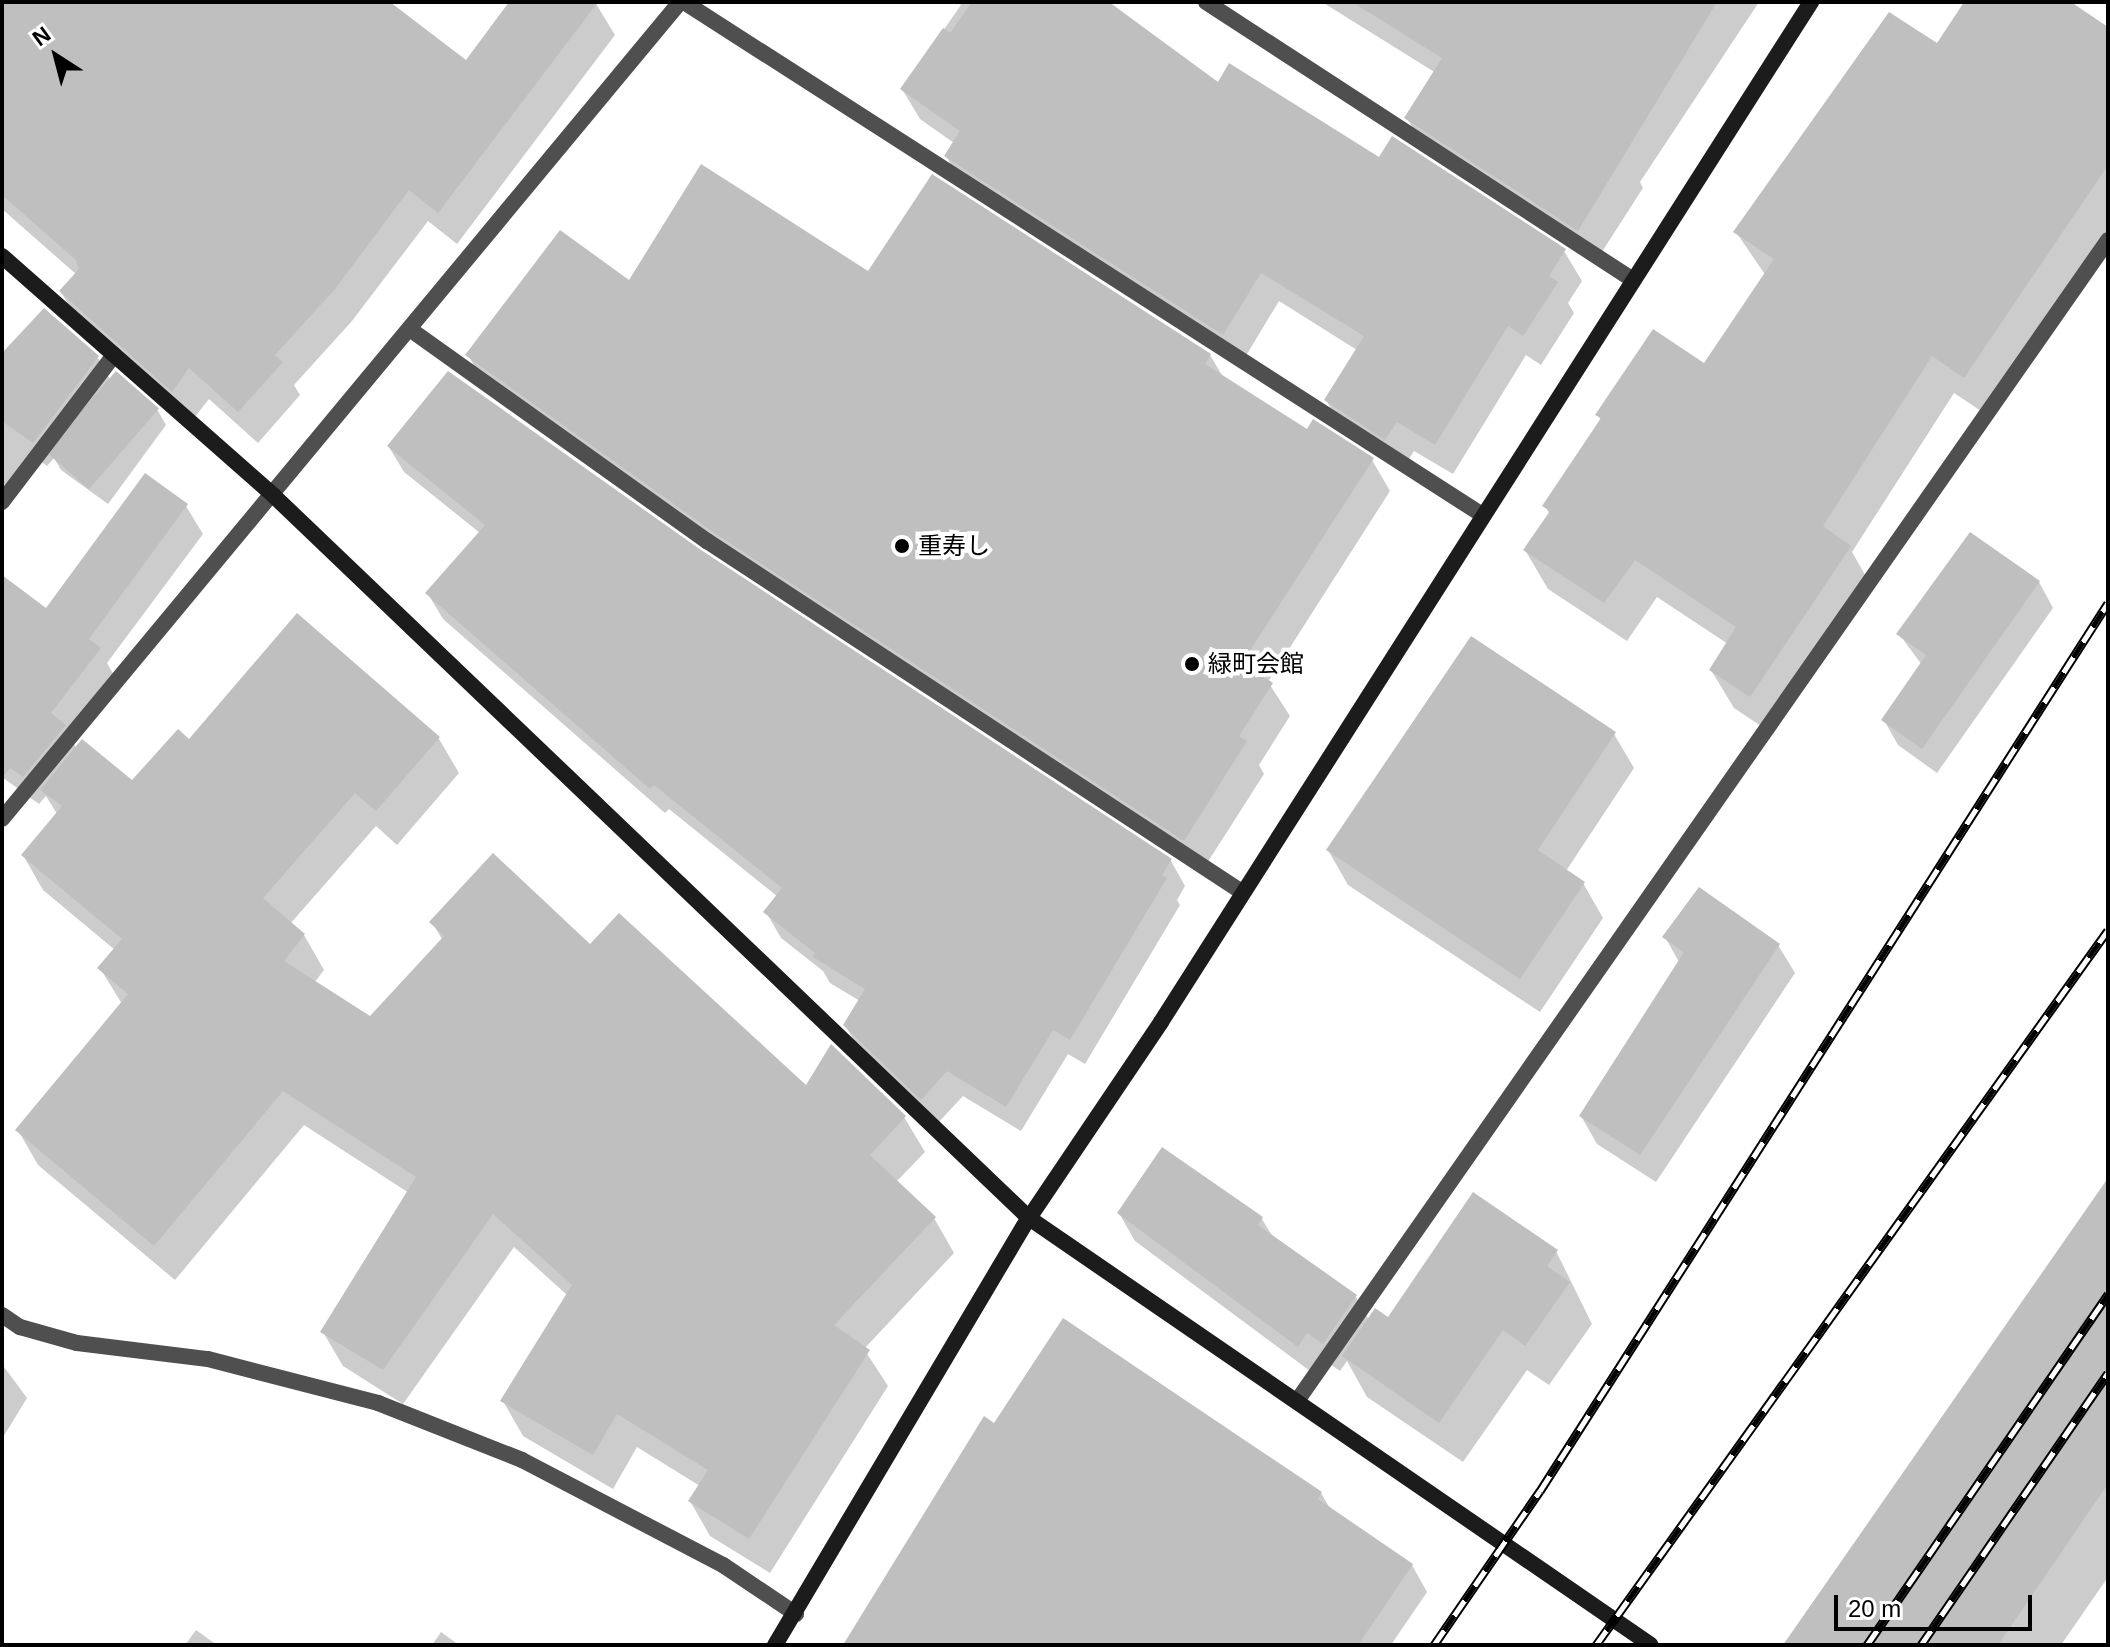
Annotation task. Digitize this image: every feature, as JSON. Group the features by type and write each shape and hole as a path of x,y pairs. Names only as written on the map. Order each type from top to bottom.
{"street":[{"path":"2,819 274,496 682,2 1481,514"},
{"path":"1206,2 1630,278"},
{"path":"775,1645 1029,1218 1242,892 1630,278 1811,2"},
{"path":"1297,1401 2108,240"},
{"path":"2,256 274,496 1029,1218 1651,1645"},
{"path":"411,330 707,541 1242,892"},
{"path":"2,502 114,355"},
{"path":"2,1315 20,1327 77,1343 208,1359 378,1403 522,1460 723,1565 796,1614"}],"building":[{"path":"2,2 390,2 466,60 509,2 598,2 438,213 409,190 335,289 275,355 283,362 238,412 189,368 172,392 59,291 79,269 76,260 2,195"},
{"path":"972,2 1109,2 1218,82 1229,63 1379,157 1392,136 1566,249 1549,276 1558,282 1523,336 1508,326 1435,445 1397,422 1385,440 1324,400 1364,336 1261,273 1223,335 944,156 960,131 900,89 943,28 950,33"},
{"path":"1352,2 1717,2 1578,231 1404,118 1442,58"},
{"path":"1964,2 2071,2 2108,27 2108,165 1964,378 1932,356 1823,526 1851,546 1750,697 1709,670 1736,627 1635,560 1604,603 1523,550 1550,511 1542,506 1601,418 1595,415 1653,329 1704,363 1774,259 1733,232 1889,12 1937,43"},
{"path":"701,164 868,271 932,174 1211,354 1205,364 1307,429 1313,419 1374,458 1242,663 1273,683 1239,736 1247,741 1184,841 713,532 465,355 560,230 629,280"},
{"path":"44,308 99,356 33,443 2,421 2,353"},
{"path":"116,371 159,408 89,489 46,452"},
{"path":"448,371 701,550 1172,859 1162,875 1167,878 1070,1040 1053,1030 1006,1107 947,1071 921,1100 843,1025 865,989 813,957 815,953 763,912 782,888 654,785 650,789 425,593 485,525 387,446"},
{"path":"145,473 188,504 89,639 101,648 51,713 66,725 23,777 10,768 2,778 2,575 46,608"},
{"path":"1970,532 2040,581 1922,749 1881,720 1926,655 1896,634"},
{"path":"297,613 440,737 376,811 355,793 263,898 305,934 284,961 370,1016 444,936 429,922 493,853 590,944 619,913 806,1085 831,1044 906,1116 870,1155 936,1217 834,1325 870,1350 749,1539 688,1501 708,1470 617,1414 593,1455 500,1401 572,1285 493,1214 383,1370 320,1332 416,1177 283,1091 154,1246 15,1130 128,994 97,968 122,939 21,855 62,806 40,790 82,739 132,780 178,729 189,739"},
{"path":"1471,636 1616,732 1538,850 1585,882 1520,979 1326,850"},
{"path":"1699,887 1780,944 1640,1155 1579,1116 1684,952 1662,937"},
{"path":"1162,1147 1263,1217 1258,1225 1357,1295 1323,1344 1307,1333 1298,1347 1117,1213"},
{"path":"2108,1178 2108,1484 1998,1645 1783,1645"},
{"path":"1473,1192 1558,1250 1547,1266 1570,1282 1525,1346 1503,1330 1439,1423 1342,1356 1375,1308 1388,1317"},
{"path":"1063,1318 1322,1492 1318,1499 1413,1564 1358,1645 843,1645 984,1416 994,1423"}],"railway":[{"path":"1434,1645 1540,1491 2108,603"},
{"path":"1596,1645 2108,930"},
{"path":"1867,1645 2108,1294"},
{"path":"1921,1645 2108,1373"}],"place":[{"name":"重寿し","path":"902,546"},
{"name":"緑町会館","path":"1192,664"}]}
